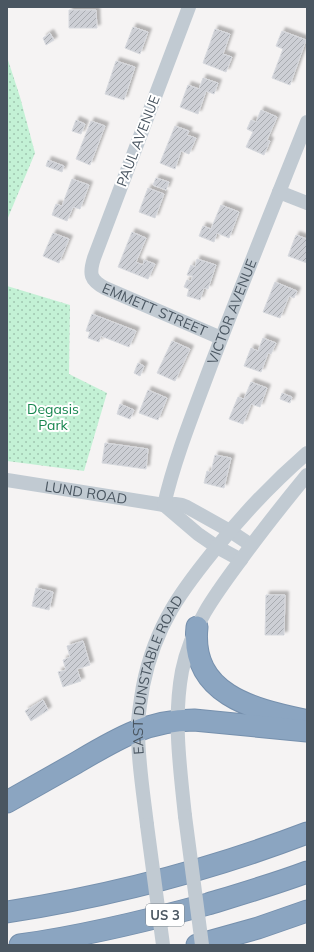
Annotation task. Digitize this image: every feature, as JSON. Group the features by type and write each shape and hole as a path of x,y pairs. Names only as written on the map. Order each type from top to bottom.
{"highway":[{"path":"197,627 196,643 199,659 210,679 219,689 250,705 307,721"},
{"path":"7,802 109,743 138,730 157,724 194,720 307,731"},
{"path":"7,912 94,896 169,877 251,854 307,833"},
{"name":"US 3","path":"20,945 92,933 160,917 257,890 307,872"},
{"path":"197,945 258,928 307,911"}],"street":[{"name":"PAUL AVENUE","path":"92,276 91,270 94,258 189,7"},
{"name":"VICTOR AVENUE","path":"164,505 175,466 221,338 307,122"},
{"path":"280,192 307,203"},
{"name":"EMMETT STREET","path":"92,276 97,284 221,338"},
{"name":"EAST DUNSTABLE ROAD","path":"163,945 147,825 138,730 145,676 160,631 180,594 230,531 275,483 307,453"},
{"name":"EAST DUNSTABLE ROAD","path":"202,945 180,770 178,721 182,671 197,627 216,593 251,545 307,475"},
{"name":"LUND ROAD","path":"7,480 164,505 175,504 187,507 230,531 251,545"},
{"path":"164,505 198,534 217,547 241,560"}],"green space":[{"path":"7,57 20,97 35,153 7,220"},
{"name":"Degasis Park","path":"7,286 70,305 69,374 107,393 84,471 7,461"}],"building":[{"path":"69,10 96,10 97,28 69,28"},
{"path":"133,27 148,32 140,54 125,48"},
{"path":"215,29 230,34 223,54 232,57 226,72 203,63"},
{"path":"282,31 306,40 290,85 272,78 283,49 276,46"},
{"path":"50,33 54,40 46,45 43,38"},
{"path":"116,61 135,67 124,100 105,94"},
{"path":"203,78 218,83 214,94 206,91 198,114 180,107 188,85 199,89"},
{"path":"261,110 277,117 267,140 270,141 264,155 246,147 253,132 247,129 251,120 256,122"},
{"path":"76,120 85,124 81,134 72,131"},
{"path":"91,121 105,126 90,165 76,159"},
{"path":"175,126 189,131 187,135 196,138 189,154 181,151 175,169 160,163"},
{"path":"48,160 64,166 62,172 46,166"},
{"path":"156,178 169,182 166,190 153,185"},
{"path":"72,179 89,185 80,209 73,207 67,221 52,215 56,204 62,206"},
{"path":"148,188 164,194 155,218 139,212"},
{"path":"221,205 239,212 229,238 217,233 214,242 199,236 203,226 211,229"},
{"path":"132,232 146,238 136,262 143,265 144,260 155,264 148,279 118,267"},
{"path":"53,233 69,239 59,263 43,256"},
{"path":"296,235 307,239 307,263 288,256"},
{"path":"197,259 216,265 208,289 204,288 200,300 187,296 189,289 184,287 187,280 191,281 193,276 187,275 191,265 195,267"},
{"path":"275,282 297,291 294,298 289,296 280,318 263,312"},
{"path":"92,314 136,331 129,347 101,336 99,342 88,338 90,332 86,331"},
{"path":"263,338 276,343 271,354 268,353 261,372 244,366 251,348 258,351"},
{"path":"172,341 190,349 175,381 157,373"},
{"path":"138,363 144,366 140,376 134,373"},
{"path":"251,382 267,388 260,407 251,404 243,424 229,419 238,397 244,399"},
{"path":"148,390 167,398 158,420 139,413"},
{"path":"282,393 292,397 290,403 280,399"},
{"path":"120,404 134,410 130,419 117,414"},
{"path":"105,443 148,449 146,469 102,463"},
{"path":"215,455 231,458 224,488 204,483 207,471 211,472"},
{"path":"36,588 53,592 49,610 32,606"},
{"path":"266,595 285,595 284,635 265,635"},
{"path":"83,641 90,665 77,669 81,681 63,687 58,672 66,670 63,660 70,657 67,646"},
{"path":"43,700 48,710 31,721 25,711"}]}
